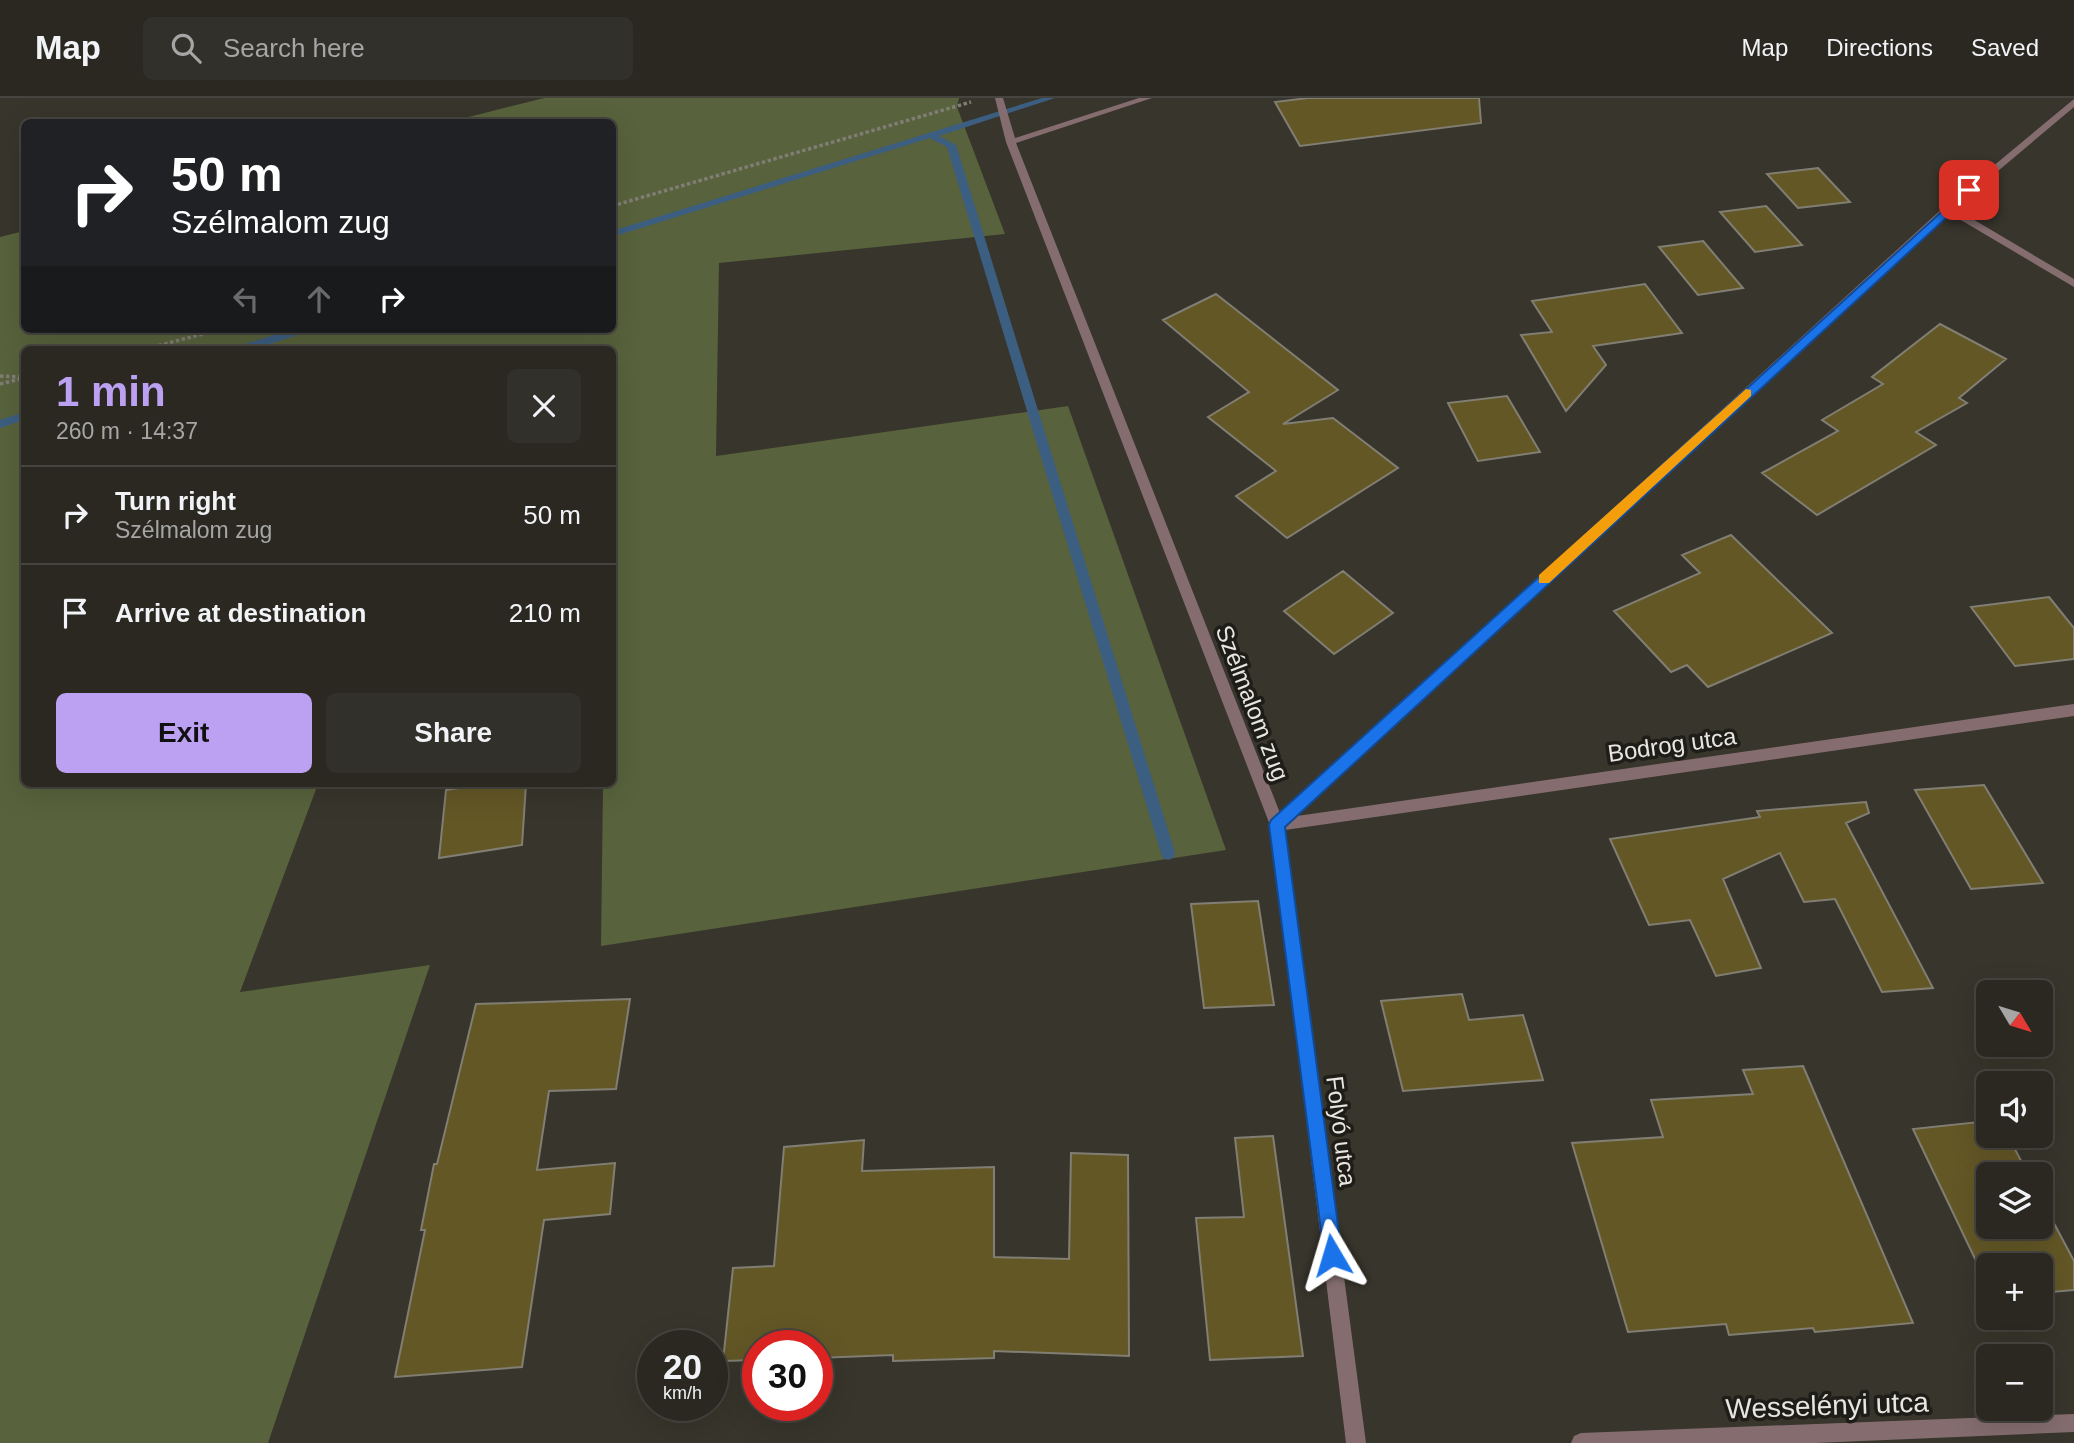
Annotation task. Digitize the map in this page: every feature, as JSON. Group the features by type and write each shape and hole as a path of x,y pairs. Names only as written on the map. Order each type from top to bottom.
{"street":[{"name":"Szélmalom zug","path":"999,98 1011,142 1277,825 1948,208 2074,102"},
{"path":"1011,142 1148,98"},
{"path":"1948,208 2074,284"},
{"name":"Bodrog utca","path":"1277,825 2074,710"},
{"name":"Folyó utca","path":"1277,825 1356,1443"},
{"name":"Wesselényi utca","path":"1581,1443 2074,1423"}],"path":[{"path":"616,205 972,102"},
{"path":"156,346 207,333"},
{"path":"0,376 21,378"},
{"path":"0,384 21,379"}],"green space":[{"path":"544,98 959,98 957,107 1005,234 719,263 716,456 1068,406 1226,850 601,946 603,787 616,787 616,346 21,346 21,787 317,787 240,992 430,965 268,1443 0,1443 0,237 21,232 21,333 616,333 616,119 461,119"}],"building":[{"path":"1308,98 1479,98 1481,123 1300,146 1275,102"},
{"path":"1818,168 1850,202 1798,208 1767,174"},
{"path":"1766,206 1802,245 1755,252 1720,212"},
{"path":"1703,241 1743,288 1698,295 1659,247"},
{"path":"1645,284 1682,333 1593,346 1606,365 1566,411 1521,335 1552,332 1532,301"},
{"path":"1216,294 1338,390 1283,424 1333,418 1398,468 1287,538 1236,496 1276,471 1208,417 1249,392 1163,320"},
{"path":"1940,324 2006,359 1959,398 1967,403 1916,432 1936,445 1817,515 1762,473 1838,431 1822,420 1883,384 1872,377"},
{"path":"1507,396 1540,452 1478,461 1448,403"},
{"path":"1731,535 1832,633 1708,687 1687,665 1671,672 1614,611 1700,573 1682,555"},
{"path":"1343,571 1393,613 1334,654 1284,611"},
{"path":"2049,597 2074,628 2074,659 2015,666 1971,607"},
{"path":"1984,785 2043,883 1971,889 1915,790"},
{"path":"465,787 526,787 522,845 439,858 446,790"},
{"path":"1866,802 1869,813 1846,823 1933,988 1882,992 1835,899 1804,902 1780,853 1723,879 1761,968 1716,976 1690,920 1649,925 1610,839 1760,817 1757,811"},
{"path":"1258,901 1274,1005 1204,1008 1191,904"},
{"path":"1462,994 1469,1020 1523,1015 1543,1080 1403,1091 1381,1001"},
{"path":"630,999 616,1089 549,1091 537,1170 615,1163 610,1214 544,1220 522,1367 395,1377 425,1230 421,1230 434,1164 437,1164 476,1004"},
{"path":"1803,1066 1913,1323 1815,1332 1813,1328 1729,1335 1726,1324 1628,1332 1572,1143 1663,1137 1651,1100 1753,1094 1743,1070"},
{"path":"1976,1122 1976,1148 2014,1148 2022,1162 1976,1162 1976,1239 2053,1239 2053,1221 2074,1261 2074,1290 2053,1292 2053,1253 1976,1253 1976,1261 1913,1129"},
{"path":"1273,1136 1303,1356 1210,1360 1196,1218 1244,1217 1235,1138"},
{"path":"864,1140 862,1171 994,1167 994,1257 1069,1259 1071,1153 1128,1155 1129,1356 994,1351 994,1358 893,1361 893,1355 833,1357 833,1330 742,1330 742,1360 728,1361 726,1330 733,1268 774,1266 784,1147"}],"waterway":[{"path":"931,135 1051,98"},
{"path":"616,233 931,135"},
{"path":"931,135 951,145 1168,853"},
{"path":"252,346 293,333"},
{"path":"0,424 21,417"}],"slow traffic":[{"path":"1544,579 1746,393"}],"route":[{"path":"1332,1255 1277,825 1969,190"}]}
